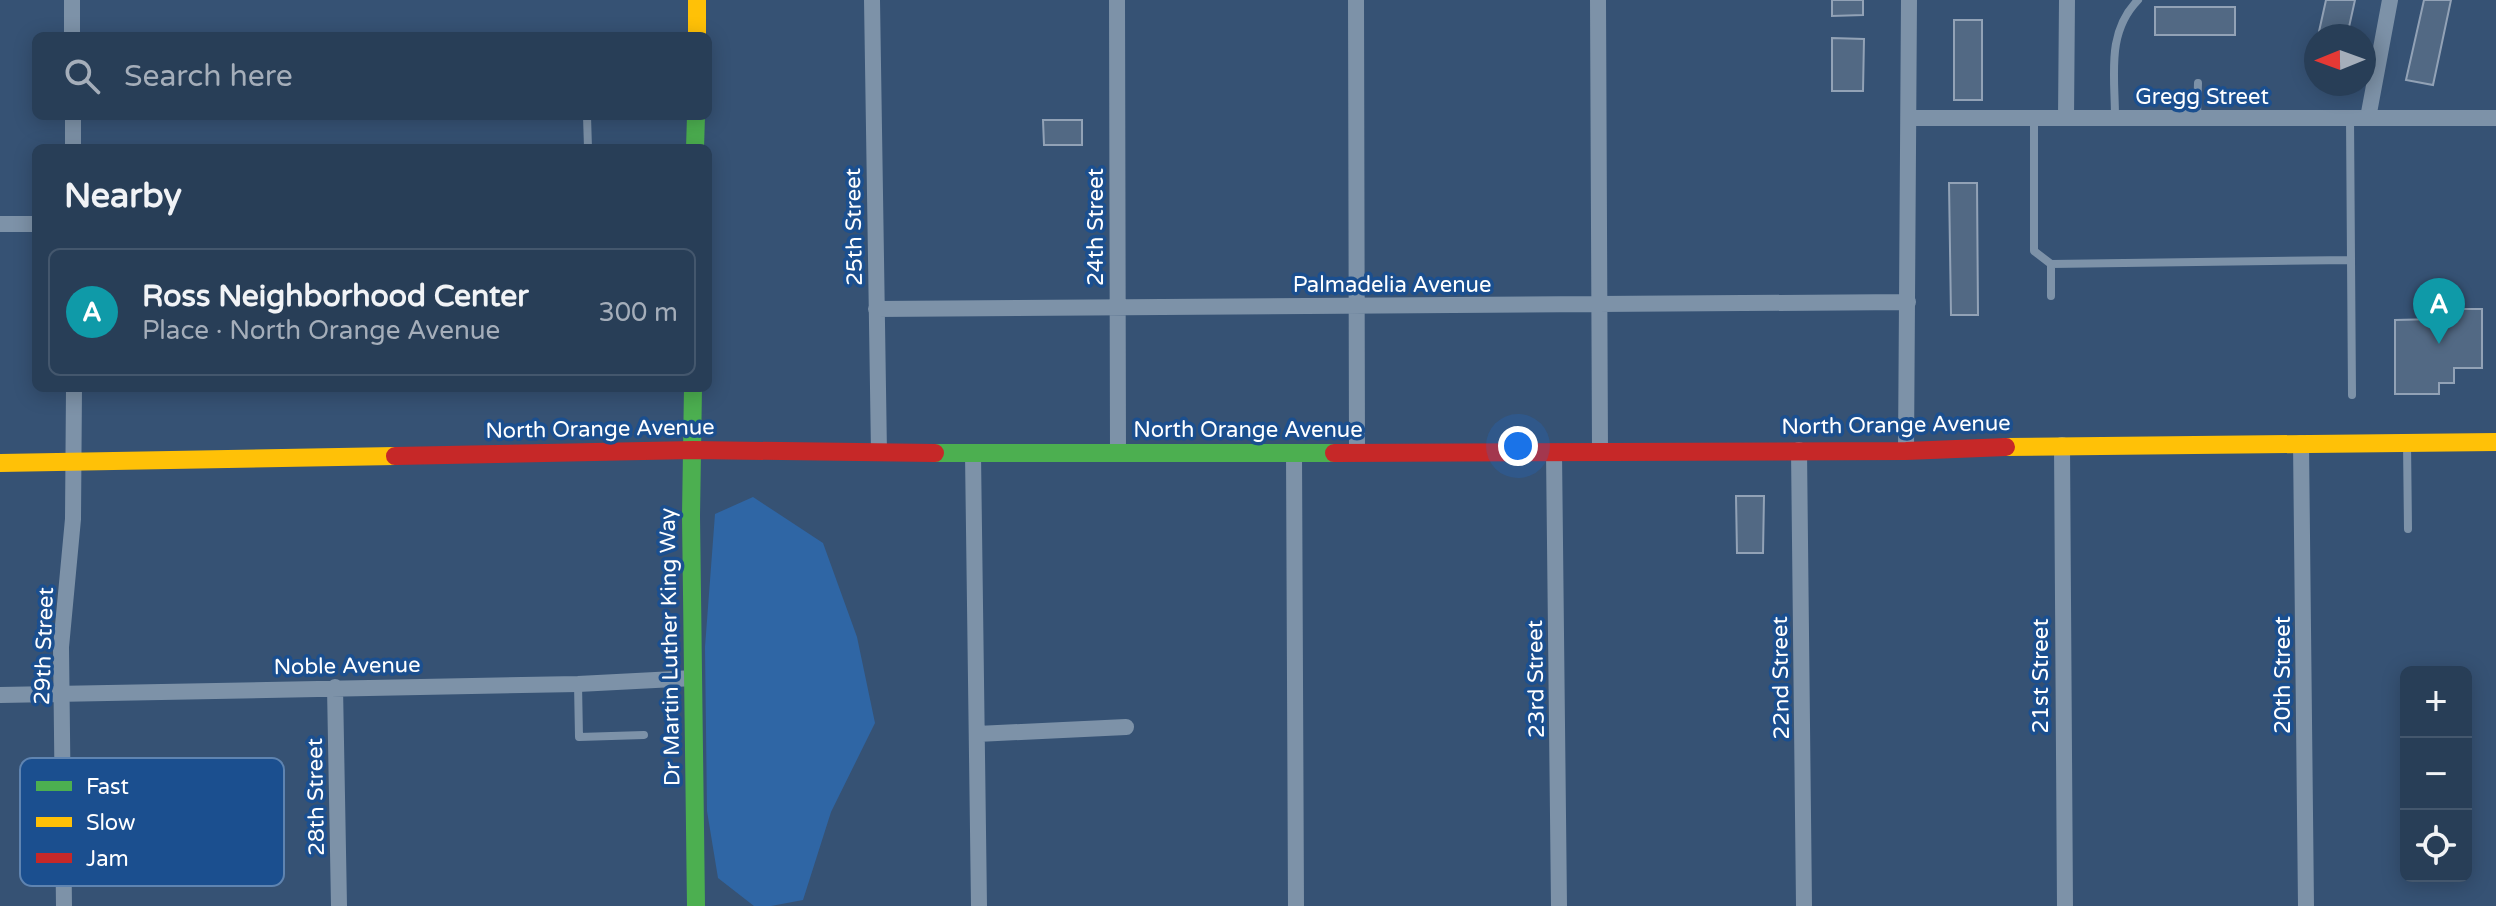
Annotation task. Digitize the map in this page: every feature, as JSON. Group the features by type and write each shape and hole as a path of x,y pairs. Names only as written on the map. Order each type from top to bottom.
{"street":[{"path":"72,0 72,32"},
{"path":"697,0 697,32"},
{"name":"25th Street","path":"872,0 879,453"},
{"name":"24th Street","path":"1117,0 1118,454"},
{"path":"1356,0 1357,452"},
{"path":"1598,0 1600,451"},
{"path":"1906,451 1909,0"},
{"path":"2066,118 2067,0"},
{"path":"2368,118 2390,0"},
{"name":"Gregg Street","path":"1909,118 2496,118"},
{"path":"73,120 73,144"},
{"path":"695,144 696,120"},
{"path":"0,224 32,224"},
{"name":"Palmadelia Avenue","path":"876,309 1908,302"},
{"name":"29th Street","path":"63,758 61,647 73,519 74,392"},
{"name":"Dr Martin Luther King Way","path":"693,392 691,516 696,906"},
{"name":"North Orange Avenue","path":"0,463 693,450 973,454 1906,451 2062,445 2496,442"},
{"name":"20th Street","path":"2301,443 2306,906"},
{"name":"21st Street","path":"2062,445 2065,906"},
{"name":"22nd Street","path":"1799,450 1804,906"},
{"name":"23rd Street","path":"1554,452 1559,906"},
{"path":"1294,453 1296,906"},
{"path":"973,454 979,906"},
{"name":"Noble Avenue","path":"0,695 578,684 694,678"},
{"name":"28th Street","path":"335,687 339,906"},
{"path":"977,734 1126,727"},
{"name":"29th Street","path":"64,886 64,906"}],"lane":[{"path":"2115,118 2114,43 2127,11 2138,0"},
{"path":"2197,118 2198,83"},
{"path":"2034,118 2034,251 2051,264 2351,260"},
{"path":"2350,118 2352,395"},
{"path":"587,120 588,144"},
{"path":"2051,264 2051,296"},
{"path":"2407,442 2408,529"},
{"path":"578,684 579,737 644,735"}],"shaded area":[{"path":"753,497 823,543 857,637 875,723 831,812 803,900 771,906 754,906 718,878 707,811 705,647 715,514"}],"building":[{"path":"1832,0 1863,0 1863,15 1832,16"},
{"path":"2326,0 2355,0 2350,24 2321,24"},
{"path":"2424,0 2451,0 2433,85 2406,80"},
{"path":"2155,7 2235,7 2235,35 2155,35"},
{"path":"1954,20 1982,20 1982,100 1954,100"},
{"path":"1832,38 1864,39 1863,91 1832,91"},
{"path":"1043,120 1082,120 1082,145 1044,145"},
{"path":"1949,183 1977,183 1978,315 1951,315"},
{"path":"2450,309 2482,309 2482,368 2454,368 2454,383 2439,383 2439,394 2395,394 2395,320 2450,317"},
{"path":"1736,496 1764,496 1763,553 1737,553"}],"traffic: fast":[{"path":"695,144 696,120"},
{"path":"693,392 691,516 696,906"},
{"path":"935,453 1334,453"}],"traffic: slow":[{"path":"697,0 697,32"},
{"path":"2006,447 2496,442"},
{"path":"0,463 395,456"}],"traffic: jam":[{"path":"1334,453 1906,451 2006,447"},
{"path":"395,456 693,450 935,453"}],"place":[{"name":"Ross Neighborhood Center","path":"2439,344"}]}
